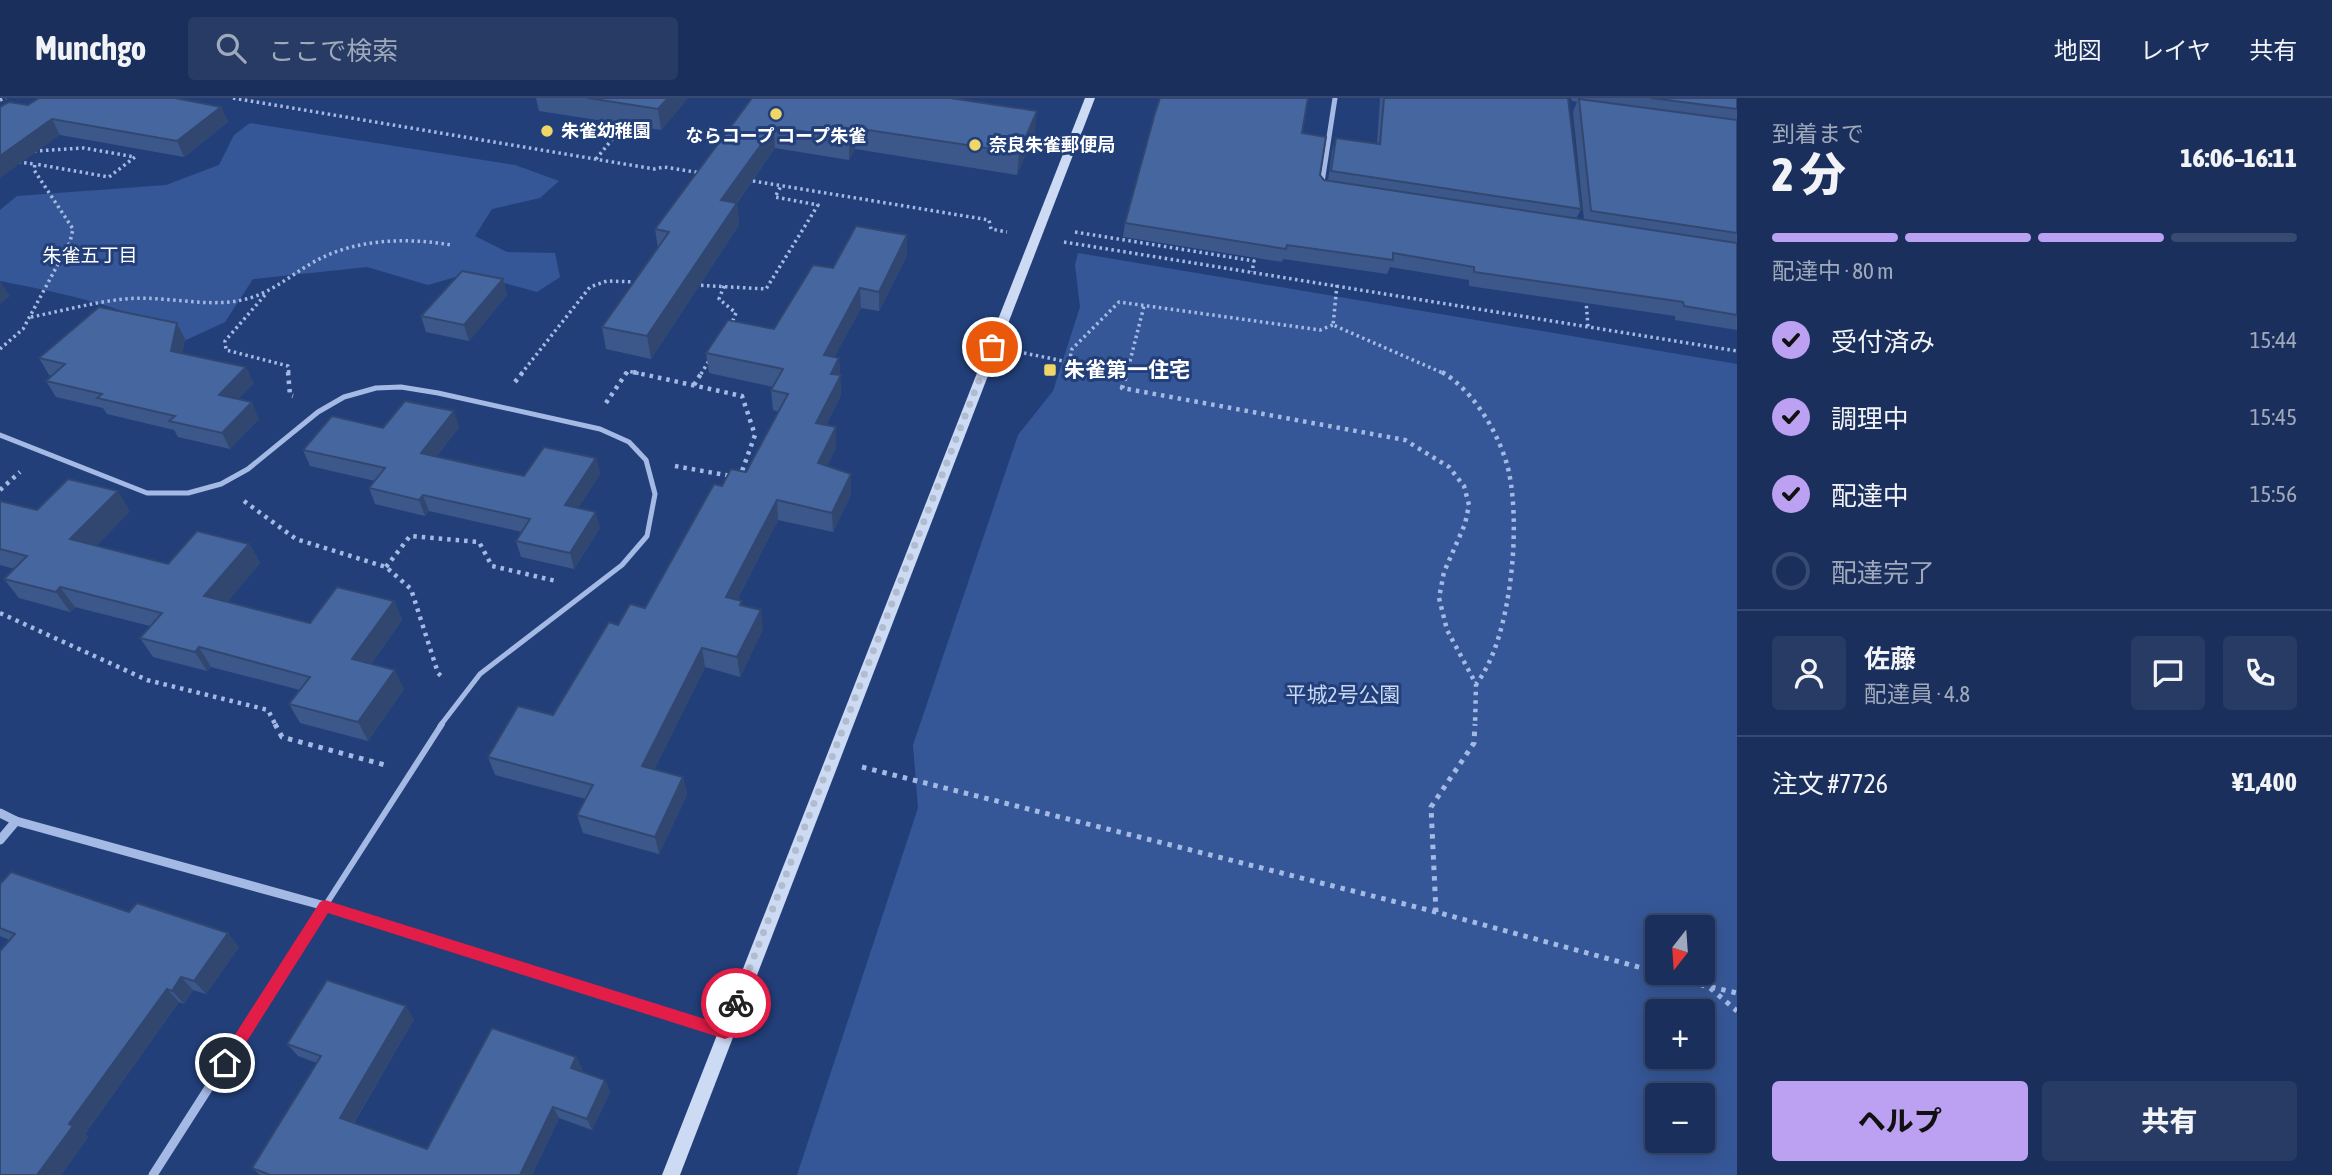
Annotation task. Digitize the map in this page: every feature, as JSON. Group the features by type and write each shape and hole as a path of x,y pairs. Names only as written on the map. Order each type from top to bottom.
{"street":[{"path":"671,1175 1090,98"},
{"path":"1335,98 1321,188 1335,191"},
{"path":"0,813 16,821 325,906 725,1032"},
{"path":"0,840 16,821"},
{"path":"153,1175 325,906"}],"lane":[{"path":"0,435 147,493 171,496 226,484 241,476 320,411 348,396 376,388 411,388 590,427 629,442 646,460 655,494 647,536 622,565 480,674 410,771 325,906"}],"path":[{"path":"0,100 6,98"},
{"path":"233,98 596,159 703,173"},
{"path":"596,159 630,118"},
{"path":"8,161 109,177 135,157 84,148 31,151"},
{"path":"16,162 23,156"},
{"path":"0,349 23,329 31,317 70,242 73,229 34,170 35,164"},
{"path":"742,180 989,220 991,229"},
{"path":"685,285 766,289 818,205 775,197 781,186"},
{"path":"1075,232 1254,261 1252,272"},
{"path":"320,411 290,395 288,366 236,355 226,350 225,341 265,294 313,262 343,249 393,240 424,240 450,245"},
{"path":"1093,247 1737,351"},
{"path":"496,406 590,287 607,281 646,283"},
{"path":"1333,324 1336,285"},
{"path":"724,286 719,299 736,313 729,328"},
{"path":"1585,290 1588,327"},
{"path":"31,317 126,299 237,301 265,294"},
{"path":"1069,362 1072,349 1110,308 1119,302 1320,330 1333,324 1400,352 1465,387 1506,458 1511,567 1507,606 1494,660 1486,676 1476,684"},
{"path":"1144,306 1122,388 1405,440 1449,467 1464,486 1469,505 1465,524 1444,572 1439,598 1447,630 1476,684 1474,743 1431,807 1436,912"},
{"path":"992,347 1127,373"},
{"path":"694,385 715,351"},
{"path":"590,427 628,371 742,396 757,445 739,478 646,460"},
{"path":"226,484 232,493 296,539 386,567 411,589 438,673 464,695"},
{"path":"386,567 410,536 479,542 492,566 591,589"},
{"path":"0,613 147,680 268,710 282,737 410,771"},
{"path":"831,759 1436,912 1645,969"},
{"path":"1705,985 1737,993"},
{"path":"1709,986 1737,1011"}],"green space":[{"path":"250,123 515,165 559,181 540,198 492,209 475,236 507,252 555,253 560,277 537,292 469,273 428,285 367,267 253,279 225,322 184,341 140,318 95,302 0,281 0,210 17,196 166,185 219,165 234,135"},
{"name":"平城2号公園","path":"1078,253 1737,364 1737,1175 797,1175 918,808 913,745 1018,435 1053,391 1080,307 1075,265"}],"building":[{"path":"39,98 175,98 221,107 177,141 52,119 0,156 0,107 9,102 28,105"},
{"path":"588,98 668,98 658,109"},
{"path":"752,98 950,98 1037,111 1019,153 855,128 849,138 774,127 721,200 737,203 647,336 602,327 669,232 655,229"},
{"path":"1160,98 1308,98 1302,133 1326,137 1320,175 1324,180 1737,243 1737,315 1684,306 1683,302 1474,272 1474,267 1393,253 1393,260 1287,245 1286,249 1125,223"},
{"path":"1384,98 1568,98 1581,209 1331,171 1336,138 1380,144"},
{"path":"1651,98 1737,98 1737,109"},
{"path":"1579,99 1737,120 1737,233 1591,211"},
{"path":"856,226 907,235 879,292 860,288 824,355 839,358 831,374 841,375 816,423 836,427 818,463 851,474 832,513 777,500 726,597 742,601 740,605 761,610 737,657 702,648 642,766 683,777 655,837 577,815 593,785 488,757 518,706 553,715 609,622 618,625 630,604 645,608 714,484 722,486 731,469 746,472 788,394 771,390 783,369 706,353 728,320 774,329 813,265 833,268"},
{"path":"462,271 503,279 464,325 421,316"},
{"path":"99,307 177,323 171,351 246,367 219,395 252,402 222,433 169,421 175,416 97,398 102,394 46,381 65,364 39,358"},
{"path":"405,401 454,411 421,453 524,476 544,447 596,458 565,505 596,512 570,553 516,541 530,519 423,495 419,500 369,488 385,468 303,450 332,416 383,428"},
{"path":"68,479 118,491 70,539 168,564 197,531 249,544 204,596 310,623 337,587 394,601 352,659 395,670 358,722 289,704 310,677 199,647 195,652 140,638 162,613 60,587 56,592 4,579 27,556 0,549 0,501 37,510"},
{"path":"11,872 129,912 137,903 228,933 194,981 181,977 172,991 167,989 69,1124 73,1126 37,1175 0,1175 0,951 15,934 0,928 0,884"},
{"path":"327,980 406,1006 340,1118 427,1149 492,1028 576,1057 571,1068 605,1080 587,1119 553,1107 520,1175 270,1175 252,1168 321,1056 287,1044"}],"way so far":[{"path":"736,1003 992,347"}],"place":[{"name":"ならコープ コープ朱雀","path":"776,114"},
{"name":"朱雀幼稚園","path":"547,131"},
{"name":"奈良朱雀郵便局","path":"975,145"},
{"name":"朱雀第一住宅","path":"1050,370"}],"district":[{"name":"朱雀五丁目","path":"90,255"}],"route":[{"path":"225,1063 325,906 725,1032 736,1003"}]}
